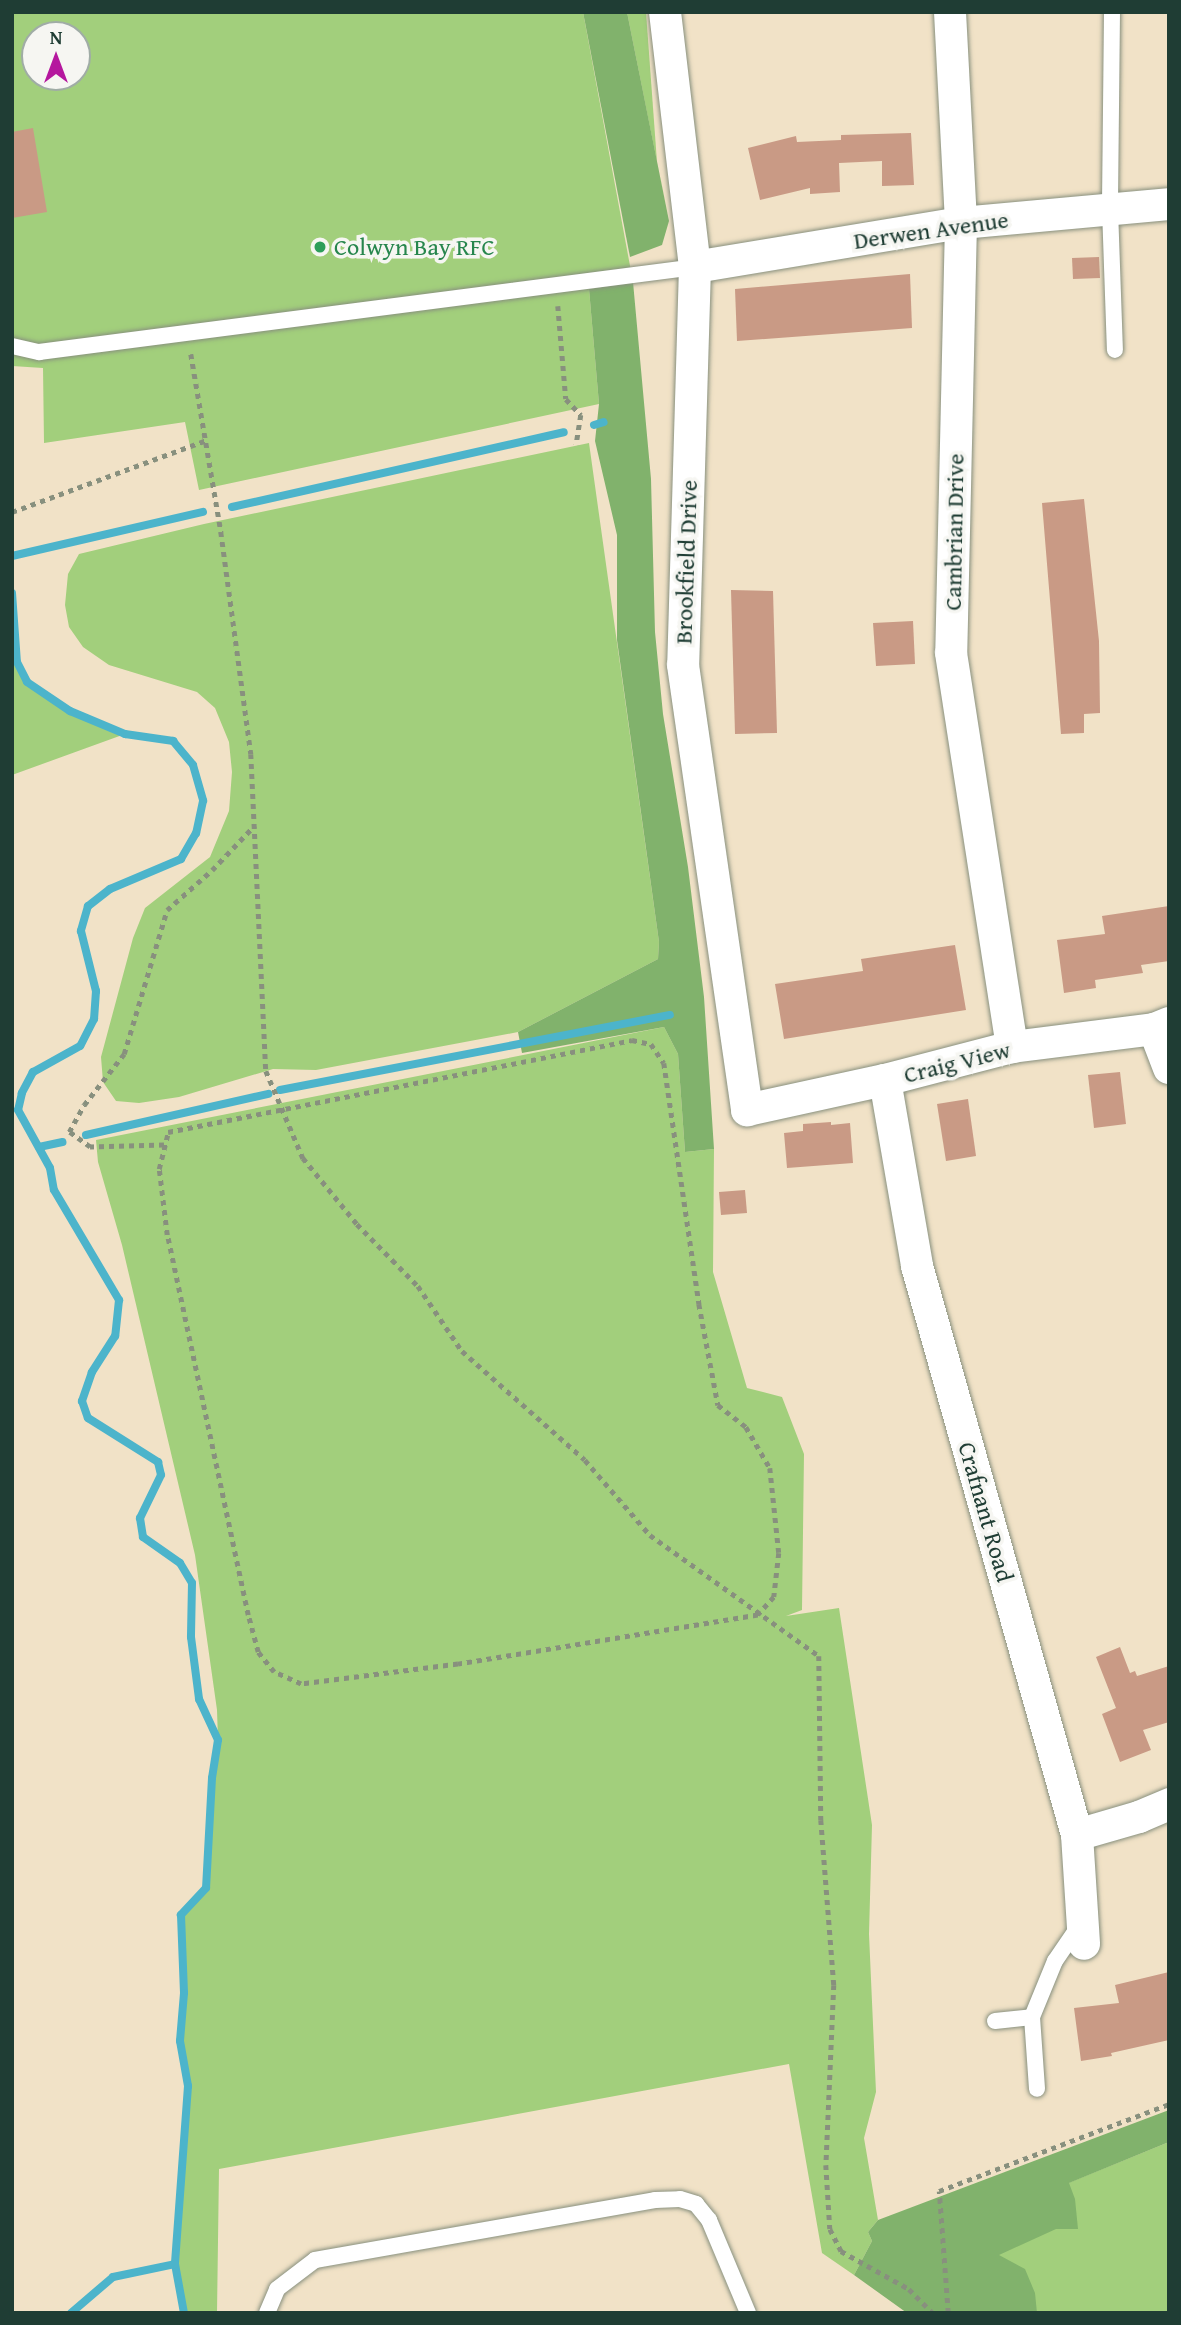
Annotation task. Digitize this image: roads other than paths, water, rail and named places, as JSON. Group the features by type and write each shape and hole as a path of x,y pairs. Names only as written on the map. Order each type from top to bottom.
{"street":[{"name":"Brookfield Drive","path":"665,12 695,267 683,664 747,1110"},
{"name":"Cambrian Drive","path":"950,12 961,223 951,653 1012,1047"},
{"name":"Derwen Avenue","path":"695,267 961,223 1169,205"},
{"name":"Craig View","path":"747,1110 886,1080 1012,1047 1161,1026"},
{"path":"1161,1026 1169,1068"},
{"name":"Crafnant Road","path":"886,1080 917,1266 1077,1835 1082,1934"},
{"path":"1077,1835 1139,1818 1169,1804"}],"lane":[{"path":"1112,12 1110,209 1115,350"},
{"path":"12,346 39,352 695,267"},
{"path":"1037,2089 1032,2017 1055,1961 1082,1934"},
{"path":"995,2021 1032,2017"},
{"path":"267,2313 277,2289 315,2260 655,2200 681,2199 696,2204 709,2220 748,2313"}],"waterway":[{"path":"594,425 604,422"},
{"path":"232,507 564,432"},
{"path":"12,556 203,512"},
{"path":"12,593 17,662 27,682 70,711 125,734 173,741 193,765 203,801 196,833 181,859 110,889 88,906 81,931 96,991 94,1019 80,1046 33,1072 22,1093 18,1110 50,1168 54,1190 119,1300 115,1336 92,1372 82,1401 88,1418 158,1462 161,1475 140,1518 143,1537 180,1563 192,1583 191,1637 199,1699 218,1740 212,1778 206,1888 181,1915 184,1993 180,2041 188,2086 175,2264 184,2313"},
{"path":"280,1090 670,1015"},
{"path":"86,1135 268,1094"},
{"path":"39,1147 62,1142"},
{"path":"71,2313 113,2277 175,2264"}],"place":[{"name":"Colwyn Bay RFC","path":"320,247"}]}
